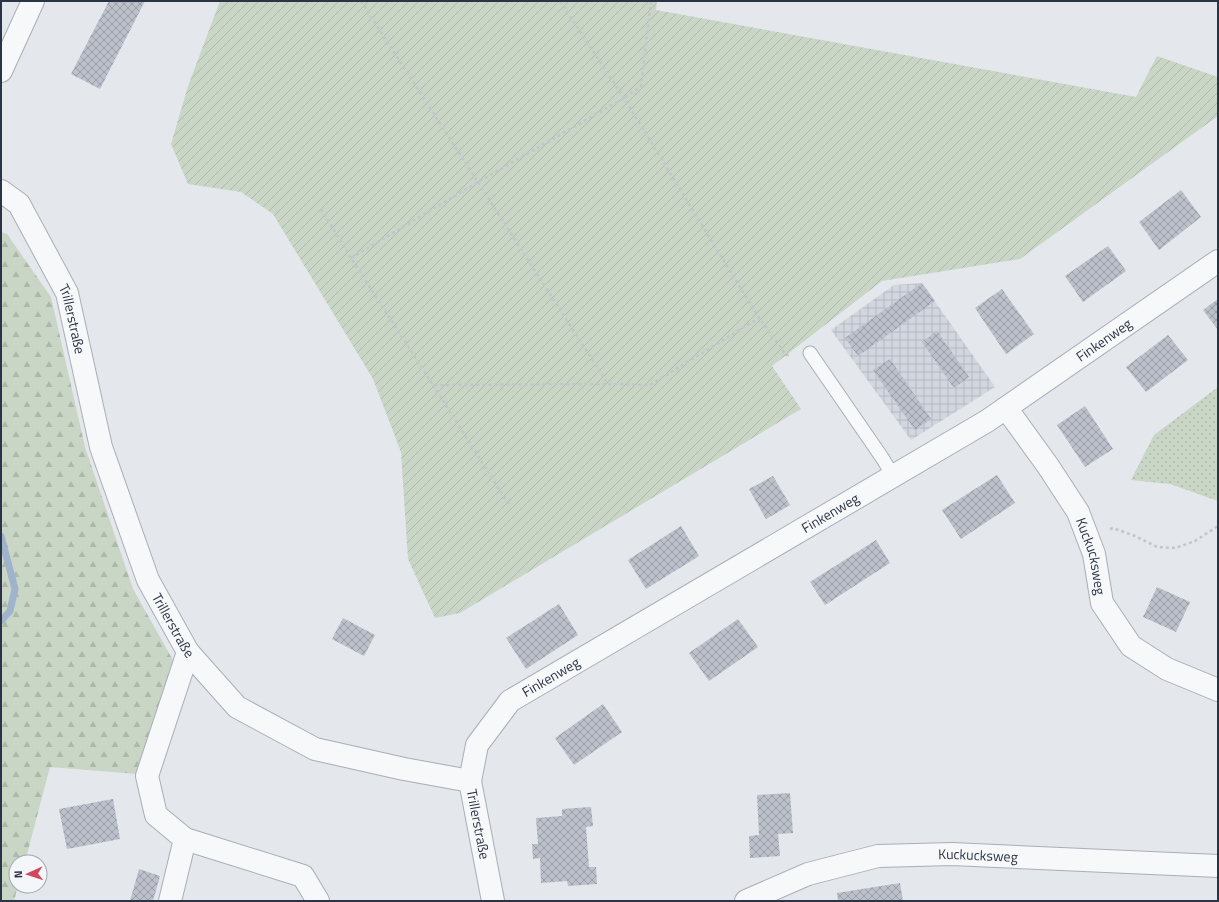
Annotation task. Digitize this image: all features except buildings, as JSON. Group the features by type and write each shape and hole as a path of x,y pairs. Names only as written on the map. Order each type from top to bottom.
{"street":[{"path":"1,71 34,1"},
{"name":"Trillerstraße","path":"1,191 19,204 67,293 101,447 148,580 188,652 237,707 315,749 404,769 470,780 493,901"},
{"name":"Finkenweg","path":"470,780 478,745 510,701 988,421 1218,262"},
{"name":"Kuckucksweg","path":"1006,408 1057,479 1078,512 1094,554 1102,603 1131,646 1167,669 1218,690"},
{"path":"188,652 147,776 156,815 185,839 303,876 318,901"},
{"path":"170,901 185,839"},
{"name":"Kuckucksweg","path":"746,901 808,874 878,856 952,854 1218,866"}],"lane":[{"path":"810,353 883,459 893,476"}],"path":[{"path":"361,1 608,384"},
{"path":"560,1 624,98 759,318 786,355 810,353"},
{"path":"350,258 624,98 641,86 651,1"},
{"path":"321,209 350,258 433,385 508,505"},
{"path":"433,385 650,385 759,318"},
{"path":"1085,531 1113,528 1135,536 1156,547 1175,548 1195,541 1218,526"}],"shaded area":[{"path":"922,283 995,387 911,440 831,330 894,285"}],"green space":[{"path":"220,1 657,1 656,10 1136,97 1157,56 1218,77 1218,116 1020,259 882,281 772,366 801,409 460,613 435,618 408,559 401,452 373,379 273,214 241,192 188,184 171,144 188,86"},
{"path":"1,232 7,234 51,297 85,447 133,589 174,662 137,774 50,767 27,854 8,854 8,894 16,894 14,901 1,901"},
{"path":"1218,387 1218,501 1170,484 1131,480 1154,435"}],"waterway":[{"path":"1,536 15,589 10,611 1,621"}]}
